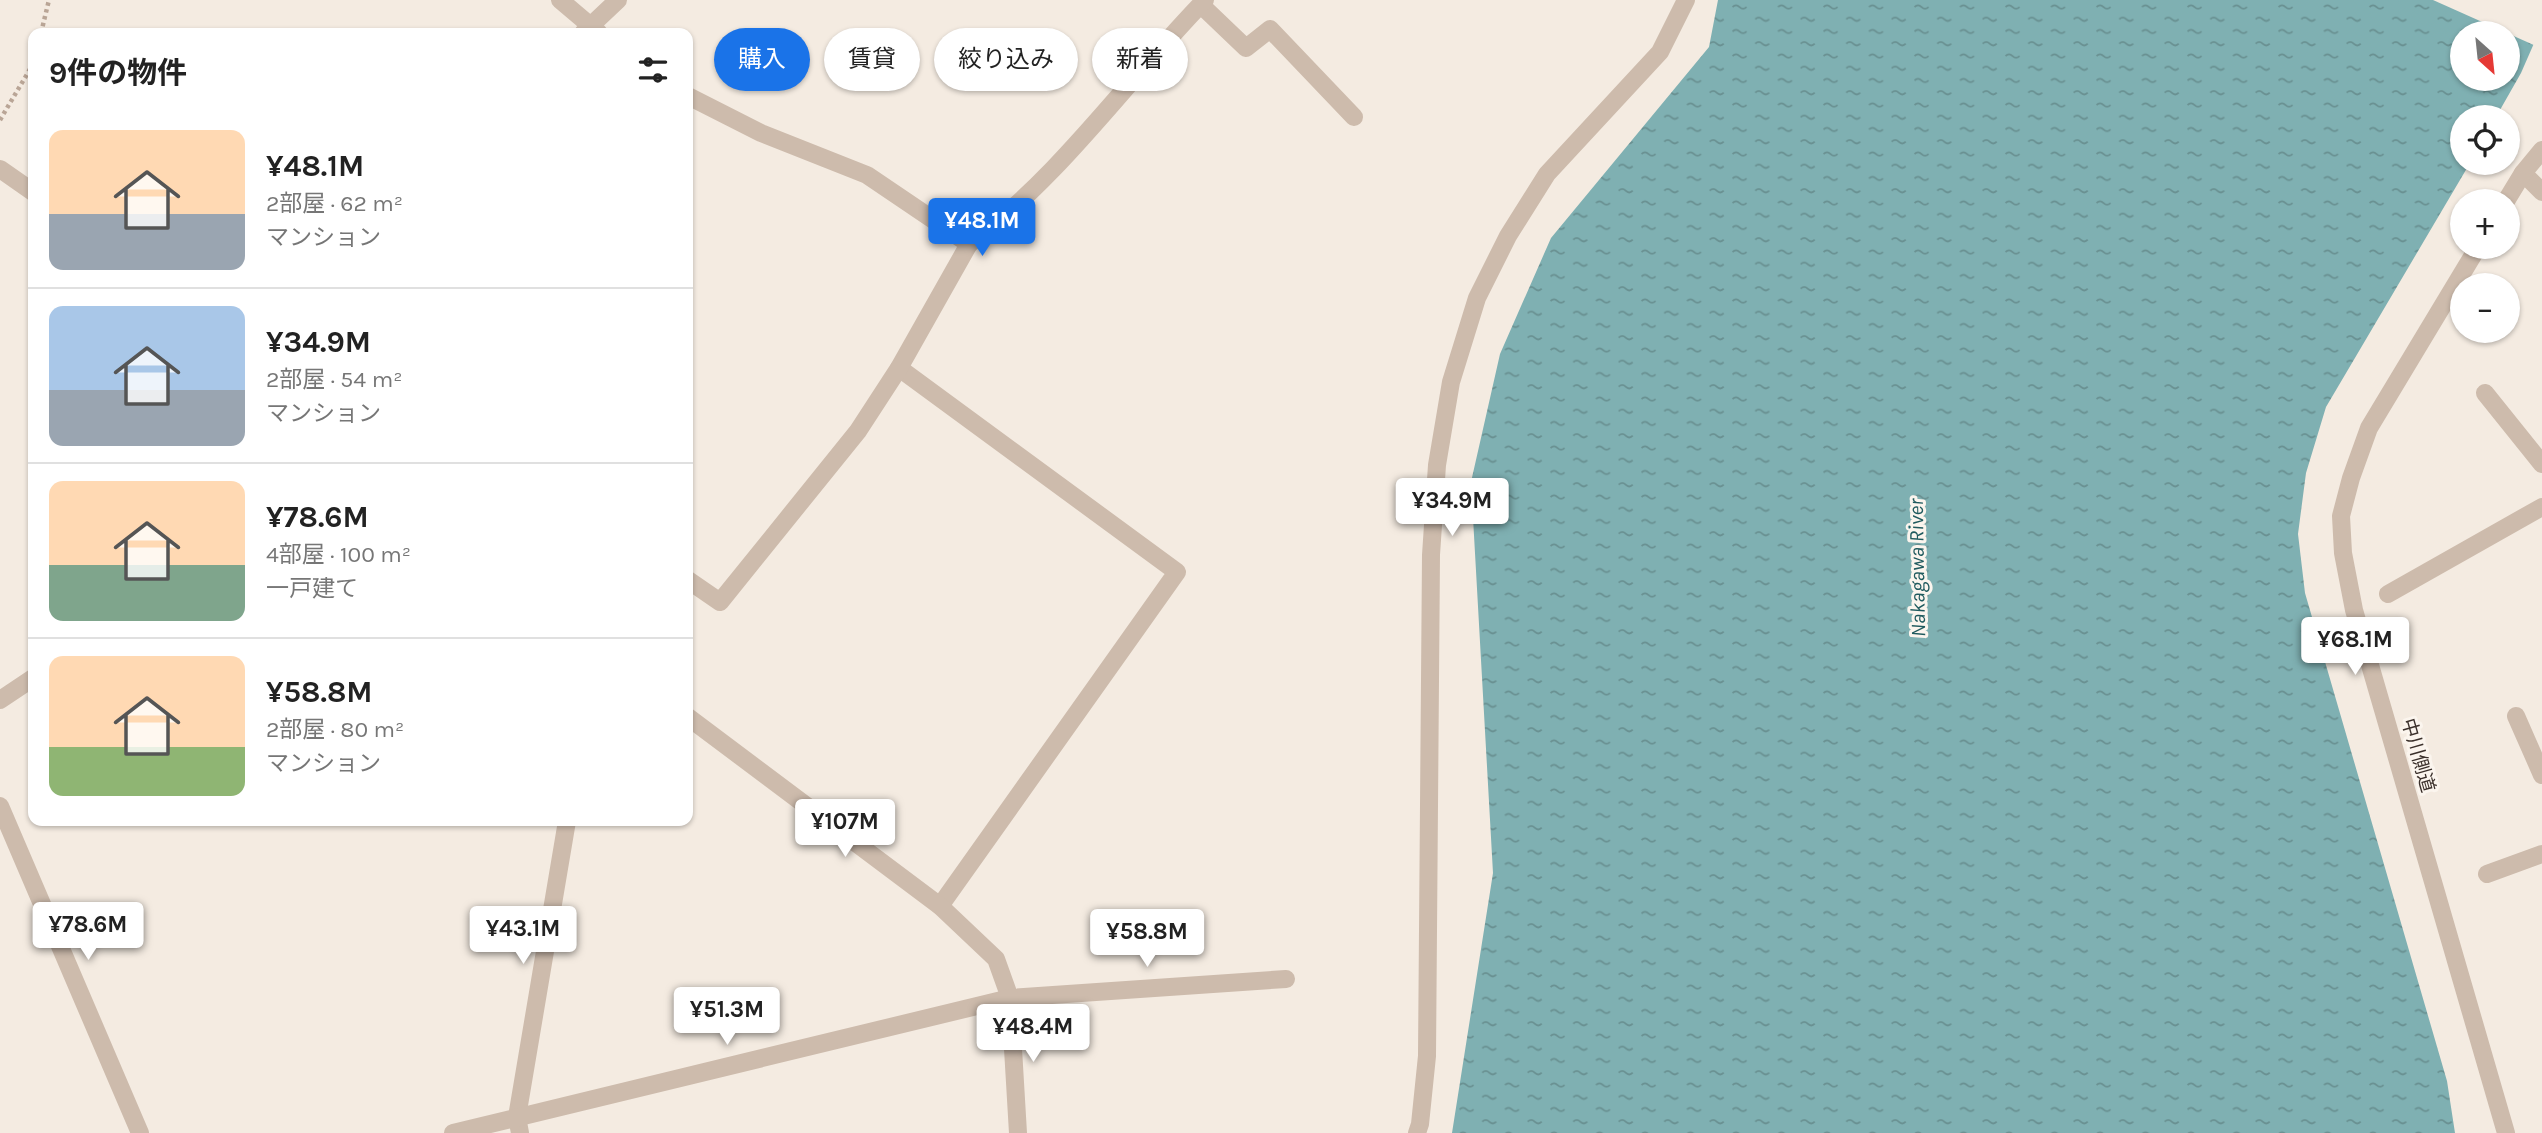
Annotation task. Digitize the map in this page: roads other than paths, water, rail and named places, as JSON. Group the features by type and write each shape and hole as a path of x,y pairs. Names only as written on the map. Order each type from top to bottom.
{"street":[{"path":"560,0 587,28"},
{"path":"593,28 618,0"},
{"path":"1401,1133 1418,1128 1427,1056 1431,555 1437,465 1451,382 1478,299 1508,236 1547,174 1660,52 1686,0"},
{"path":"693,583 720,602 858,431 899,368 969,244 1005,218 1063,160 1203,2 1246,48 1269,29 1354,117"},
{"path":"693,99 761,133 867,175 969,244"},
{"path":"2513,189 2542,149"},
{"path":"0,169 28,189"},
{"path":"2523,173 2542,192"},
{"name":"中川側道","path":"2471,259 2369,429 2351,478 2341,516 2343,553 2354,610 2507,1133"},
{"path":"899,368 1177,572 940,906"},
{"path":"2484,393 2542,464"},
{"path":"2388,594 2542,508"},
{"path":"0,700 28,681"},
{"path":"2516,716 2542,775"},
{"path":"693,721 940,906 996,959 1010,998 1018,1133"},
{"path":"0,806 140,1133"},
{"path":"518,1125 565,826"},
{"path":"2487,874 2542,854"},
{"path":"453,1133 518,1125 1010,998 1286,979"}],"water":[{"name":"Nakagawa River","path":"1718,0 2542,0 2542,25 2520,75 2520,21 2450,21 2450,91 2511,91 2503,105 2450,105 2450,175 2463,175 2455,189 2450,189 2450,197 2326,407 2306,473 2298,534 2305,593 2447,1081 2455,1133 1452,1133 1493,873 1471,482 1500,354 1551,238 1709,47"}]}
